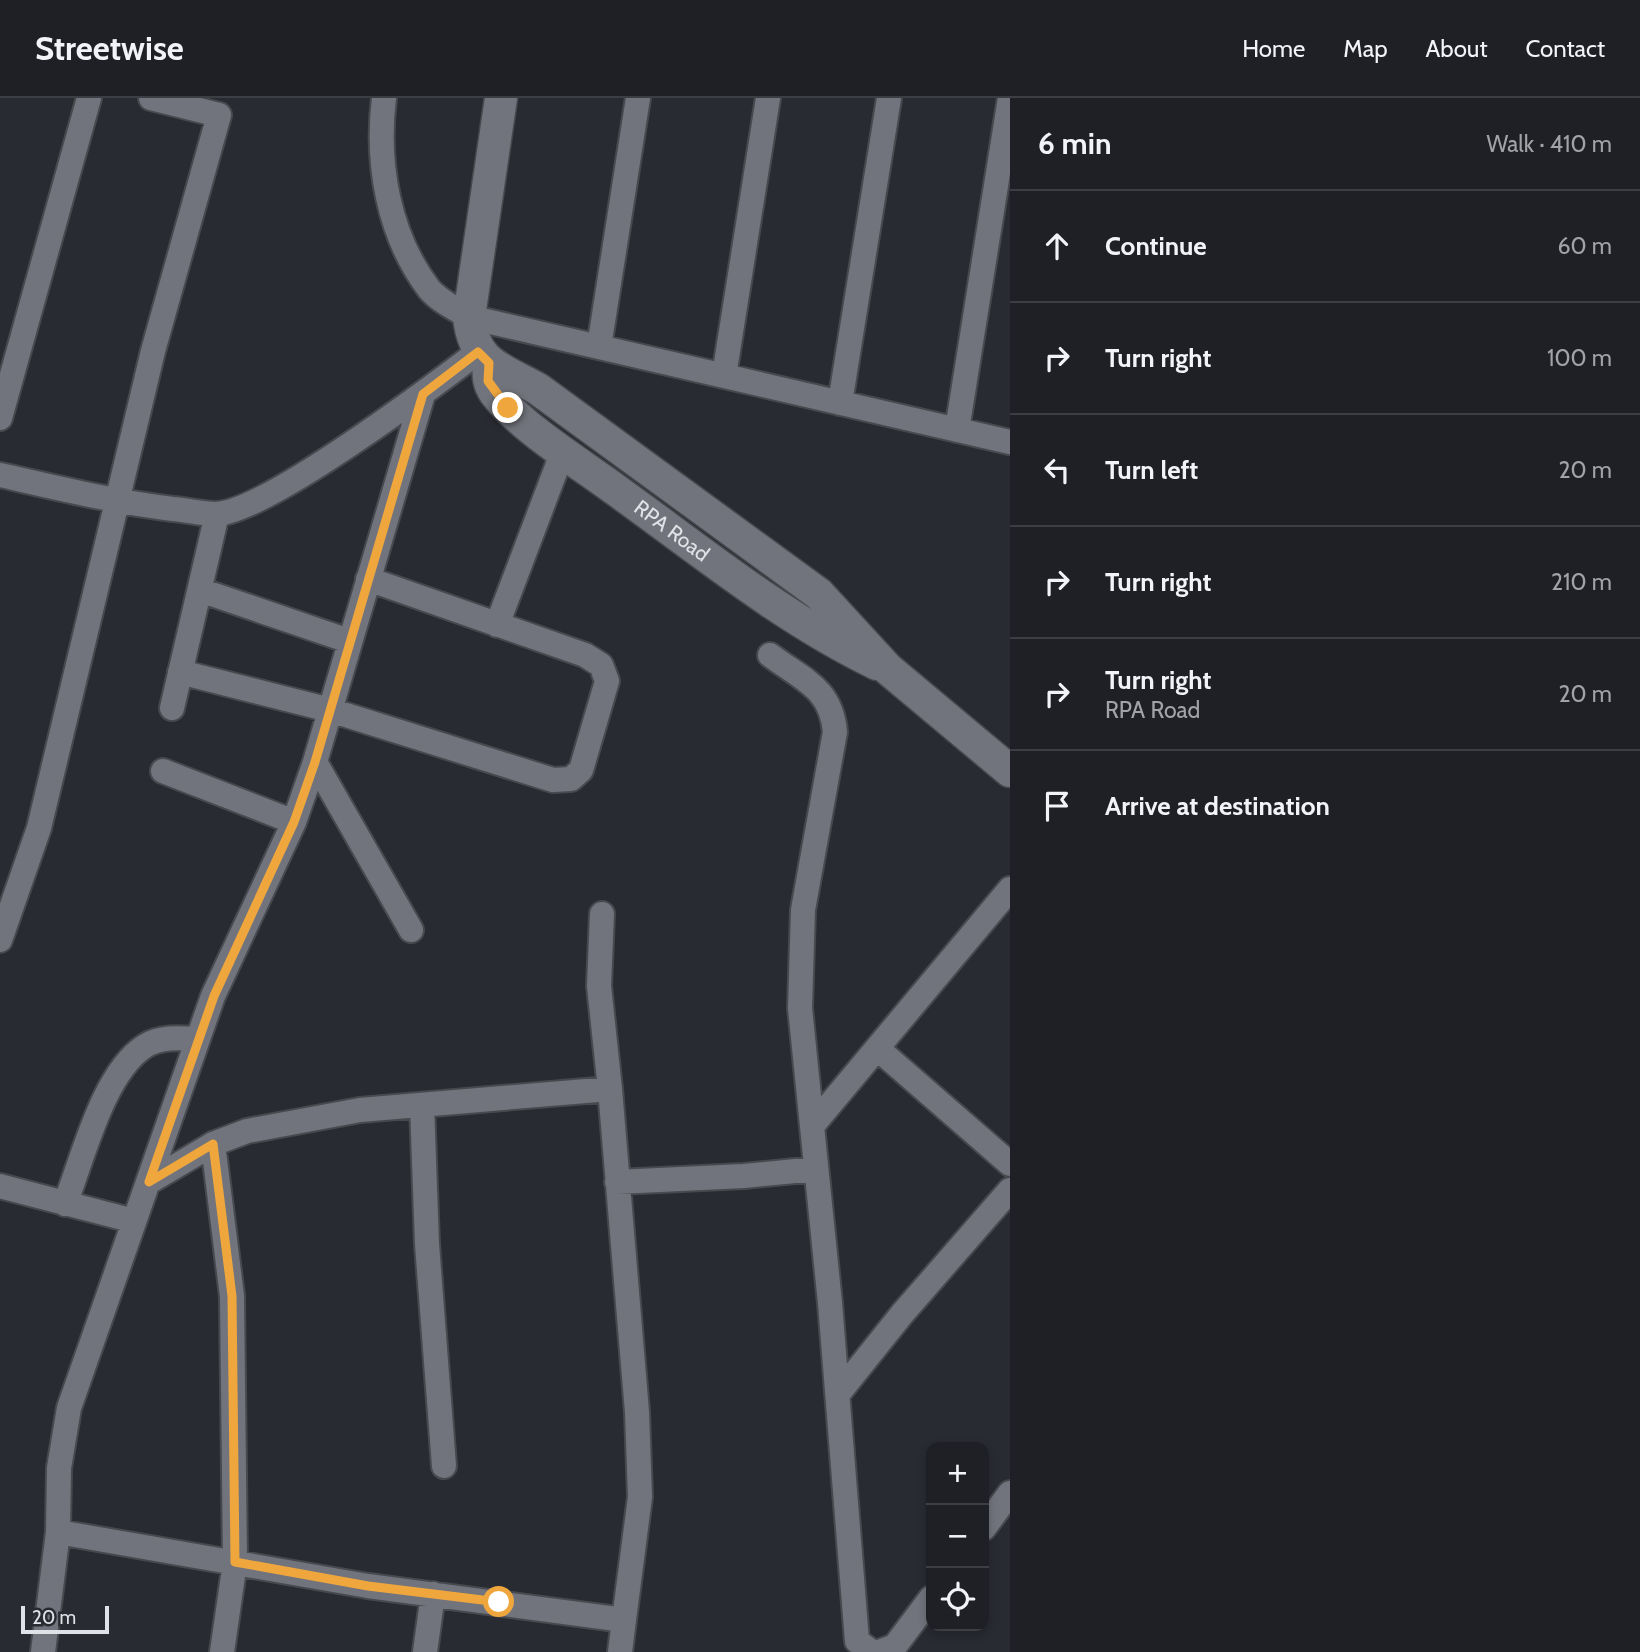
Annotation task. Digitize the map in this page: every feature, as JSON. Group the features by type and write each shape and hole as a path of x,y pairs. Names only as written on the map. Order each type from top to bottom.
{"street":[{"path":"0,418 89,98"},
{"path":"0,940 39,828 153,351 222,106 150,98"},
{"path":"384,98 380,162 398,230 430,290 469,317 1010,442"},
{"name":"RPA Road","path":"501,98 469,317 471,335 483,357 488,381 495,393 508,408 563,451 787,613 830,642 888,669"},
{"path":"599,347 638,98"},
{"path":"724,376 768,98"},
{"path":"840,403 889,98"},
{"path":"957,430 1010,99"},
{"path":"0,475 118,502 217,514 245,507 290,482 483,357"},
{"name":"RPA Road","path":"483,357 538,389 819,594 888,669 1010,771"},
{"path":"43,1652 58,1532 60,1468 69,1408 214,996 294,822 315,762 423,394"},
{"path":"497,625 563,451"},
{"path":"172,708 217,514"},
{"path":"180,672 330,710 553,780 571,779 581,770 607,681 601,665 585,655 368,579"},
{"path":"200,590 349,642"},
{"path":"770,655 826,698 833,711 835,732 803,910 800,1008 838,1394 856,1641 872,1652"},
{"path":"315,762 411,930"},
{"path":"163,771 294,822"},
{"path":"812,1126 1010,889"},
{"path":"602,914 599,986 637,1412 640,1497 620,1652"},
{"path":"65,1204 108,1093 127,1061 147,1044 168,1038 198,1039"},
{"path":"878,1049 1010,1164"},
{"path":"149,1182 213,1144 247,1131 348,1112 610,1089"},
{"path":"422,1105 428,1257 444,1466"},
{"path":"213,1144 232,1296 235,1562 222,1652"},
{"path":"617,1182 744,1176 816,1169"},
{"path":"0,1186 134,1222"},
{"path":"838,1394 1010,1190"},
{"path":"989,1521 1010,1493"},
{"path":"58,1532 368,1586 624,1619"},
{"path":"425,1652 433,1594"},
{"path":"879,1652 895,1646 926,1605"}],"route":[{"path":"499,1602 368,1586 235,1562 232,1296 213,1144 149,1182 169,1118 214,996 294,822 315,762 423,394 478,352 489,363 488,381 508,408"}]}
